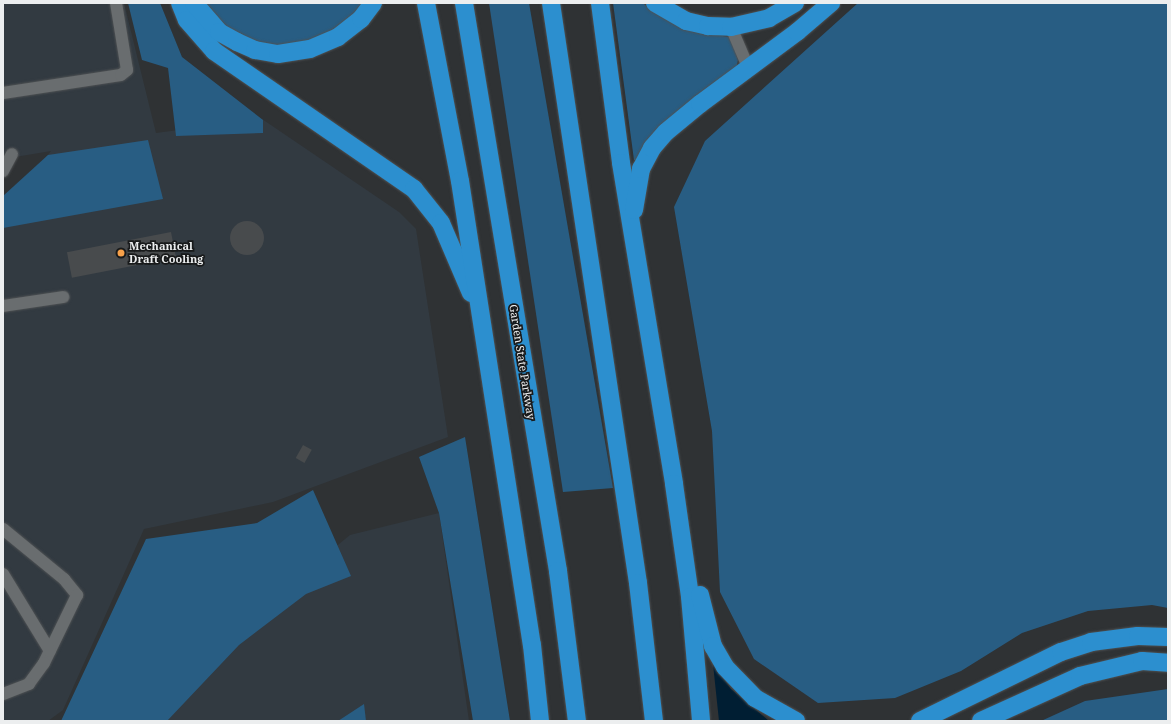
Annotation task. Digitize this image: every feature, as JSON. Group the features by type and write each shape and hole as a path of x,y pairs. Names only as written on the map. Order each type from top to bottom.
{"highway":[{"path":"180,3 187,20 199,37 214,51 414,189 435,214 447,235 482,322"},
{"path":"194,3 219,32 254,50 278,54 310,49 338,37 361,19 373,3"},
{"path":"426,3 459,174 532,645 540,721"},
{"name":"Garden State Parkway","path":"464,3 558,571 577,721"},
{"path":"550,3 636,568 654,721"},
{"path":"600,3 632,231 674,484 690,597 701,721"},
{"path":"655,3 686,21 708,26 731,27 769,18 795,3"},
{"path":"632,231 635,195 642,169 652,148 681,119 748,67 797,32 831,3"},
{"path":"674,484 713,646 725,667 750,693 796,721"},
{"path":"920,721 1061,652 1091,642 1138,636 1168,637"},
{"path":"981,721 1080,676 1142,661 1168,663"}],"street":[{"path":"3,93 121,76 126,70 116,3"},
{"path":"731,27 748,67"},
{"path":"3,171 12,154"},
{"path":"3,306 63,297"},
{"path":"3,529 64,579 77,595 50,651 29,684 3,694"},
{"path":"3,574 50,651"}],"shaded area":[{"path":"3,3 124,3 156,133 262,119 399,212 416,229 448,437 273,502 144,529 63,710 48,721 3,721 3,208 51,151 3,159"},
{"path":"128,3 160,3 182,57 263,120 263,133 176,136 168,68 142,60"},
{"path":"203,3 363,3 348,22 312,43 270,47 233,34"},
{"path":"489,3 529,3 613,488 563,492"},
{"path":"613,3 643,3 652,11 693,32 730,37 738,60 736,69 637,160 634,160"},
{"path":"858,3 1168,3 1168,608 1152,605 1088,611 1022,633 961,671 895,698 818,703 754,659 720,592 712,431 674,207 705,141"},
{"path":"148,140 163,199 3,228 3,196 48,155"},
{"path":"465,437 510,721 473,721 439,513 419,457"},
{"path":"313,490 351,576 306,594 239,645 167,721 61,721 146,539 257,523"},
{"path":"439,513 469,721 123,721 350,535"},
{"path":"713,664 731,689 769,721 719,721"},
{"path":"1168,689 1168,721 1041,721 1085,701"},
{"path":"364,704 366,721 338,721"}],"building":[{"path":"244,221 250,221 254,222 261,228 264,238 263,245 257,252 250,255 244,255 240,254 233,248 230,241 230,235 231,231 237,224"},
{"name":"Mechanical Draft Cooling","path":"171,232 176,258 72,278 67,252"},
{"path":"303,445 312,450 304,463 296,458"}],"place":[{"name":"Mechanical Draft Cooling","path":"121,253"}]}
